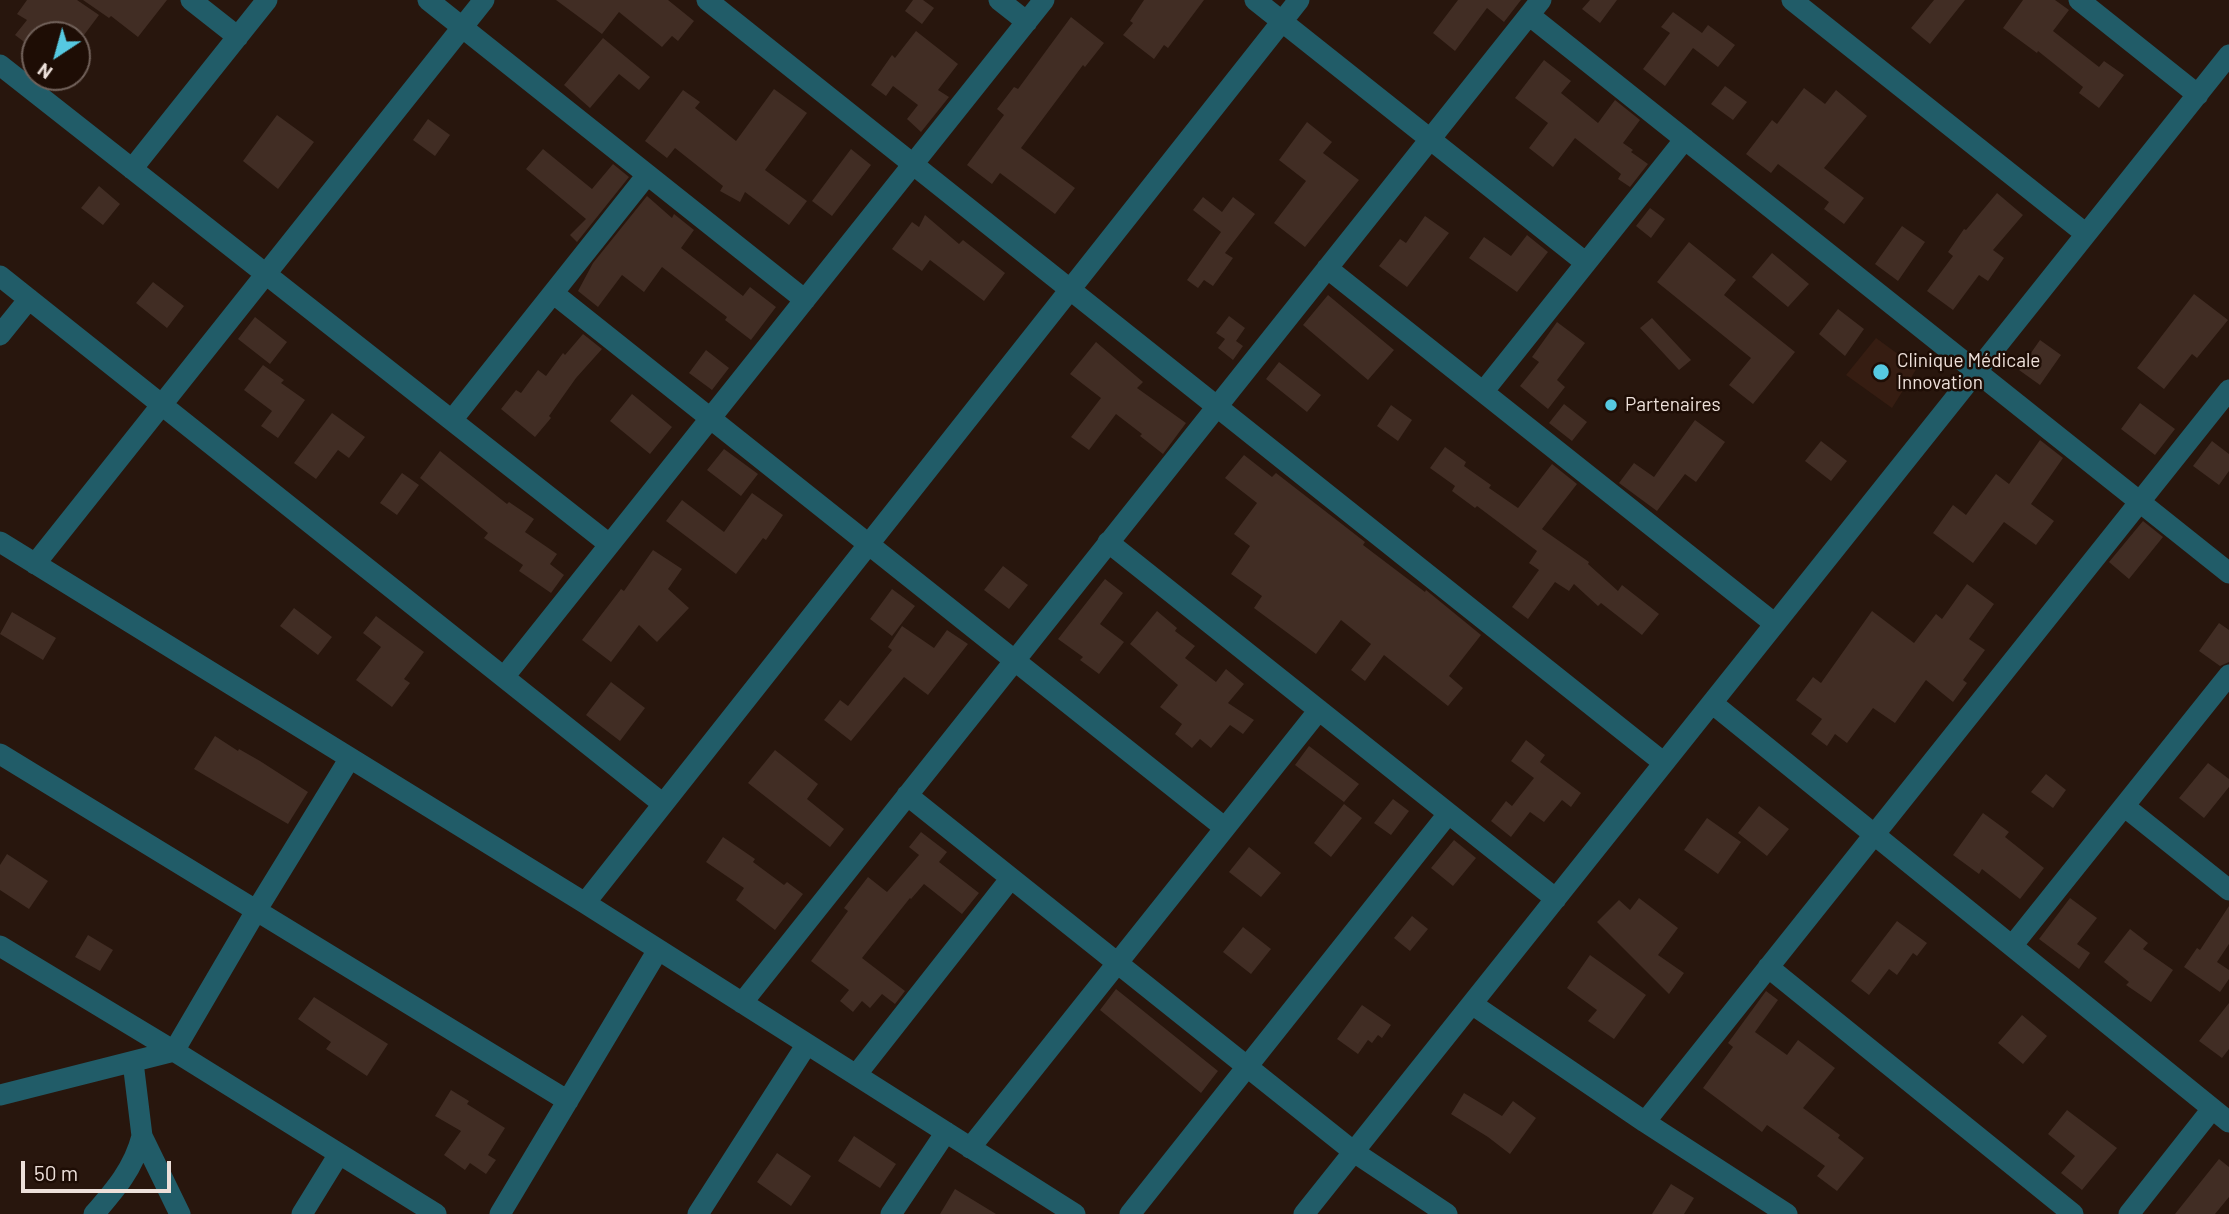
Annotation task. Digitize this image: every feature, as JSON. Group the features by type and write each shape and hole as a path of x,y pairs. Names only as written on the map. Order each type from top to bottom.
{"street":[{"path":"191,0 238,37"},
{"path":"132,169 267,0"},
{"path":"428,0 805,300"},
{"path":"35,564 484,0"},
{"path":"707,0 1664,763"},
{"path":"999,0 1027,22"},
{"path":"504,677 1044,0"},
{"path":"1255,0 1586,263"},
{"path":"585,903 1298,0"},
{"path":"1792,0 2086,234"},
{"path":"2079,0 2198,94"},
{"path":"742,1003 1535,7 1685,139 2229,573"},
{"path":"1304,1214 2229,55"},
{"path":"0,65 610,544"},
{"path":"1483,392 1685,139"},
{"path":"452,420 648,175"},
{"path":"1328,268 1775,624"},
{"path":"0,276 663,804"},
{"path":"553,293 1225,828"},
{"path":"0,335 29,299"},
{"path":"1645,1122 2229,390"},
{"path":"0,542 585,903 1075,1214"},
{"path":"1108,542 1556,899"},
{"path":"2012,946 2228,679"},
{"path":"1712,703 2221,1116 2129,1214"},
{"path":"970,1148 1319,710"},
{"path":"0,754 568,1101"},
{"path":"0,1095 174,1051 350,758"},
{"path":"907,795 1354,1152 1447,1214"},
{"path":"2124,806 2229,890"},
{"path":"1130,1214 1448,814"},
{"path":"856,1075 1011,878"},
{"path":"0,946 436,1214"},
{"path":"500,1214 658,950"},
{"path":"1769,967 2073,1214"},
{"path":"1472,1004 1645,1122 1787,1214"},
{"path":"698,1214 807,1044"},
{"path":"133,1062 142,1136 180,1214"},
{"path":"891,1214 946,1132"},
{"path":"94,1214 125,1177 142,1136"},
{"path":"302,1214 339,1154"}],"shaded area":[{"name":"Clinique Médicale Innovation","path":"1876,338 1917,368 1892,408 1846,375"}],"building":[{"path":"27,0 77,0 99,15 91,26 91,21 26,21 17,14"},
{"path":"83,0 167,0 138,37 111,16 109,18"},
{"path":"556,0 668,0 694,21 678,41 672,36 662,47 619,12 602,34"},
{"path":"913,0 923,0 934,8 922,24 905,11"},
{"path":"1144,0 1204,0 1168,48 1164,45 1154,59 1123,35 1133,23 1130,21"},
{"path":"1458,0 1521,0 1504,22 1487,8 1455,51 1433,33"},
{"path":"1590,0 1617,0 1600,23 1582,9"},
{"path":"1934,0 1965,0 1930,44 1911,28"},
{"path":"2023,0 2055,0 2069,10 2053,31 2099,67 2104,61 2124,75 2099,108 2079,93 2083,87 2038,51 2037,53 2003,28"},
{"path":"1673,12 1702,33 1708,25 1735,45 1718,67 1693,48 1665,86 1643,69 1670,33 1661,27"},
{"path":"1071,17 1104,43 1085,67 1083,65 1021,148 1075,188 1055,214 1000,173 992,184 967,165 1004,115 997,109 1014,87 1018,89"},
{"path":"21,28 21,40 15,35"},
{"path":"916,31 958,64 938,90 949,97 921,132 907,119 918,105 893,86 886,96 871,85 892,55 895,58"},
{"path":"603,38 650,77 639,90 619,74 590,108 564,85"},
{"path":"1544,60 1571,81 1561,93 1598,123 1615,100 1640,120 1623,143 1648,164 1630,187 1618,179 1621,174 1575,138 1553,167 1529,148 1548,123 1515,98"},
{"path":"1725,86 1747,102 1733,120 1711,104"},
{"path":"1804,88 1825,104 1836,90 1867,116 1824,168 1864,198 1844,224 1824,209 1829,202 1778,164 1771,173 1746,154 1772,120 1777,124"},
{"path":"774,89 807,113 765,170 807,201 789,225 745,192 740,202 720,191 723,186 675,148 667,158 645,141 683,90 700,102 695,108 736,141"},
{"path":"277,115 314,142 278,189 243,161"},
{"path":"428,119 450,135 435,156 413,140"},
{"path":"1307,122 1332,142 1323,153 1359,180 1305,247 1274,223 1306,181 1279,160"},
{"path":"543,149 592,189 613,164 629,177 577,242 570,235 586,219 526,169"},
{"path":"851,149 871,165 832,216 812,201"},
{"path":"99,186 120,204 103,225 81,208"},
{"path":"1997,193 2023,215 1993,250 2004,258 1988,281 1979,275 1953,310 1927,291 1953,256 1948,252 1964,229 1966,230"},
{"path":"647,196 672,218 674,214 694,230 681,248 743,296 750,287 776,307 751,340 725,320 727,317 662,267 644,292 622,275 598,307 578,291 593,263"},
{"path":"1203,197 1222,212 1233,197 1255,214 1225,253 1233,258 1213,286 1204,280 1198,288 1187,280 1221,232 1193,210"},
{"path":"1650,208 1665,219 1651,238 1636,226"},
{"path":"925,215 959,244 963,240 1005,273 984,301 930,260 922,271 892,249 912,222 919,227"},
{"path":"1425,216 1449,233 1407,287 1379,266 1400,239 1406,243"},
{"path":"1902,226 1925,242 1898,281 1875,264"},
{"path":"1527,235 1548,252 1517,292 1469,258 1484,237 1511,256"},
{"path":"1689,242 1736,280 1724,295 1795,352 1753,404 1729,385 1751,358 1657,282"},
{"path":"1772,253 1809,284 1788,307 1752,277"},
{"path":"153,282 184,306 167,328 136,303"},
{"path":"2194,294 2228,320 2197,358 2192,354 2164,389 2137,368"},
{"path":"1328,295 1394,350 1368,380 1303,325"},
{"path":"1838,309 1864,329 1845,356 1819,334"},
{"path":"1229,316 1245,328 1236,341 1243,346 1233,360 1218,348 1225,339 1216,333"},
{"path":"255,317 287,342 270,364 238,339"},
{"path":"1652,318 1691,360 1679,370 1640,328"},
{"path":"1557,322 1585,343 1557,380 1565,387 1548,409 1520,386 1539,362 1532,357"},
{"path":"583,334 602,349 576,378 549,416 551,418 535,437 501,409 516,390 521,393 538,370 546,376 563,353 565,355"},
{"path":"2040,340 2061,355 2040,385 2019,370"},
{"path":"1096,342 1143,382 1137,388 1186,423 1163,454 1116,414 1089,450 1071,437 1101,398 1070,374"},
{"path":"706,350 729,368 712,390 689,373"},
{"path":"1279,362 1321,395 1307,412 1266,379"},
{"path":"263,365 284,380 281,383 305,400 278,438 261,426 272,411 244,390"},
{"path":"632,394 672,427 650,454 610,421"},
{"path":"2140,403 2175,429 2155,455 2121,429"},
{"path":"1564,404 1587,422 1572,441 1549,423"},
{"path":"1391,405 1412,420 1398,441 1377,426"},
{"path":"332,413 365,437 349,458 338,450 316,479 294,463"},
{"path":"1695,420 1725,442 1696,482 1685,474 1657,511 1619,483 1634,463 1654,477"},
{"path":"2040,440 2063,458 2031,504 2054,521 2036,545 2004,522 1973,563 1933,533 1953,505 1966,515 1996,474 2009,484"},
{"path":"1821,441 1847,461 1831,481 1805,461"},
{"path":"2212,441 2229,454 2229,471 2219,485 2193,466"},
{"path":"1445,447 1466,462 1464,466 1491,485 1489,488 1518,508 1552,464 1577,484 1542,529 1589,562 1588,564 1618,591 1622,585 1659,614 1642,635 1601,603 1598,606 1574,584 1569,591 1555,582 1528,619 1512,607 1539,570 1529,563 1537,551 1477,506 1475,508 1452,491 1455,486 1430,468"},
{"path":"724,449 758,474 741,496 707,470"},
{"path":"440,451 507,504 509,502 534,519 525,532 557,554 550,564 564,575 551,593 519,571 523,565 484,538 488,533 420,478"},
{"path":"1244,455 1272,477 1276,473 1365,542 1363,545 1425,592 1426,590 1481,635 1449,676 1463,688 1448,706 1384,655 1365,681 1351,670 1371,644 1341,620 1316,654 1254,608 1262,596 1231,574 1250,546 1234,534 1257,503 1225,478"},
{"path":"402,473 419,485 397,515 380,503"},
{"path":"752,493 783,515 766,540 763,538 736,574 666,521 682,500 724,532"},
{"path":"2143,521 2163,537 2129,579 2109,562"},
{"path":"653,550 682,569 668,589 689,608 657,642 639,625 611,662 582,640 621,589 624,591"},
{"path":"1003,566 1028,585 1009,609 984,590"},
{"path":"1105,579 1123,593 1100,624 1124,642 1099,674 1080,660 1083,657 1058,639"},
{"path":"1967,584 1994,604 1969,639 1985,650 1963,680 1967,683 1953,702 1926,680 1895,723 1873,708 1847,743 1835,734 1827,746 1811,734 1822,719 1796,700 1813,677 1821,683 1872,611 1914,643 1936,614 1942,619"},
{"path":"892,589 915,606 892,636 870,619"},
{"path":"294,608 332,637 318,655 280,626"},
{"path":"1157,611 1177,628 1175,631 1195,646 1185,658 1216,682 1226,669 1244,684 1228,703 1254,720 1243,734 1230,725 1211,748 1200,739 1192,748 1175,734 1182,724 1160,707 1178,685 1130,644"},
{"path":"12,612 56,638 43,660 0,634"},
{"path":"376,616 424,652 404,679 410,683 392,707 356,680 381,647 363,633"},
{"path":"2219,623 2229,630 2229,662 2220,666 2199,651"},
{"path":"902,626 934,648 947,630 968,644 928,695 904,677 851,741 824,720 840,700 848,706 892,650 888,647"},
{"path":"611,682 645,708 620,741 586,715"},
{"path":"215,736 308,792 288,824 194,769"},
{"path":"1526,740 1545,755 1540,762 1581,793 1571,807 1562,800 1544,822 1530,812 1511,837 1491,821 1506,801 1512,806 1534,778 1511,761"},
{"path":"1309,746 1359,784 1344,802 1295,765"},
{"path":"775,750 818,784 807,799 844,829 830,847 748,783"},
{"path":"2208,763 2229,779 2229,787 2204,818 2179,798"},
{"path":"2046,774 2066,790 2053,808 2031,792"},
{"path":"1393,799 1409,811 1391,835 1374,823"},
{"path":"1344,804 1362,818 1331,857 1314,843"},
{"path":"1759,806 1789,829 1767,856 1738,833"},
{"path":"1983,813 2009,832 2005,837 2044,868 2020,899 1982,869 1979,874 1953,855"},
{"path":"1707,818 1741,842 1718,874 1684,850"},
{"path":"921,832 947,852 939,862 979,893 962,914 924,884 862,958 905,991 895,1004 882,994 870,1008 862,1001 853,1012 840,1001 849,990 811,961 848,911 844,908 868,877 887,892 919,855 909,847"},
{"path":"723,837 755,859 753,862 784,885 787,882 803,894 775,930 736,900 744,888 706,862"},
{"path":"1454,840 1476,858 1453,886 1431,868"},
{"path":"1249,847 1281,873 1261,897 1229,872"},
{"path":"7,854 48,881 29,909 0,890 0,865"},
{"path":"1639,898 1678,928 1658,955 1684,973 1669,994 1597,922 1619,900 1630,910"},
{"path":"2070,898 2097,918 2077,944 2090,953 2079,969 2039,939"},
{"path":"2229,906 2229,944 2217,962 2229,970 2229,979 2220,992 2184,967 2197,948 2200,950"},
{"path":"1412,916 1428,929 1410,951 1394,938"},
{"path":"1897,921 1927,943 1917,956 1913,953 1897,975 1889,969 1869,995 1851,981"},
{"path":"1243,927 1271,949 1251,974 1223,952"},
{"path":"2130,929 2148,943 2143,949 2173,970 2151,1002 2126,985 2129,982 2104,962"},
{"path":"88,935 113,950 100,971 75,957"},
{"path":"1590,955 1646,995 1614,1039 1588,1021 1597,1010 1567,988"},
{"path":"1116,989 1218,1071 1201,1093 1100,1010"},
{"path":"1766,991 1778,1000 1755,1032 1787,1055 1798,1040 1835,1068 1803,1108 1840,1135 1838,1138 1864,1158 1837,1191 1817,1176 1825,1166 1767,1125 1762,1132 1703,1088 1733,1047 1728,1043"},
{"path":"314,997 388,1044 367,1076 326,1049 331,1042 298,1019"},
{"path":"2229,1003 2229,1049 2222,1058 2199,1041"},
{"path":"1362,1005 1391,1025 1382,1038 1378,1035 1372,1043 1368,1040 1358,1054 1337,1039"},
{"path":"2022,1015 2047,1036 2023,1064 1998,1043"},
{"path":"451,1090 469,1101 467,1104 505,1128 488,1155 496,1160 486,1174 470,1163 465,1170 444,1155 461,1131 435,1116"},
{"path":"1464,1093 1502,1116 1513,1101 1536,1118 1510,1154 1451,1114"},
{"path":"2067,1110 2117,1148 2082,1190 2061,1173 2075,1156 2048,1134"},
{"path":"854,1136 896,1164 880,1188 838,1161"},
{"path":"777,1153 811,1176 791,1206 757,1182"},
{"path":"2219,1159 2229,1167 2229,1197 2215,1214 2175,1214"},
{"path":"1671,1184 1694,1198 1684,1214 1652,1214"},
{"path":"955,1189 996,1214 940,1214"}],"place":[{"name":"Clinique Médicale Innovation","path":"1881,372"},
{"name":"Partenaires","path":"1611,405"}]}
